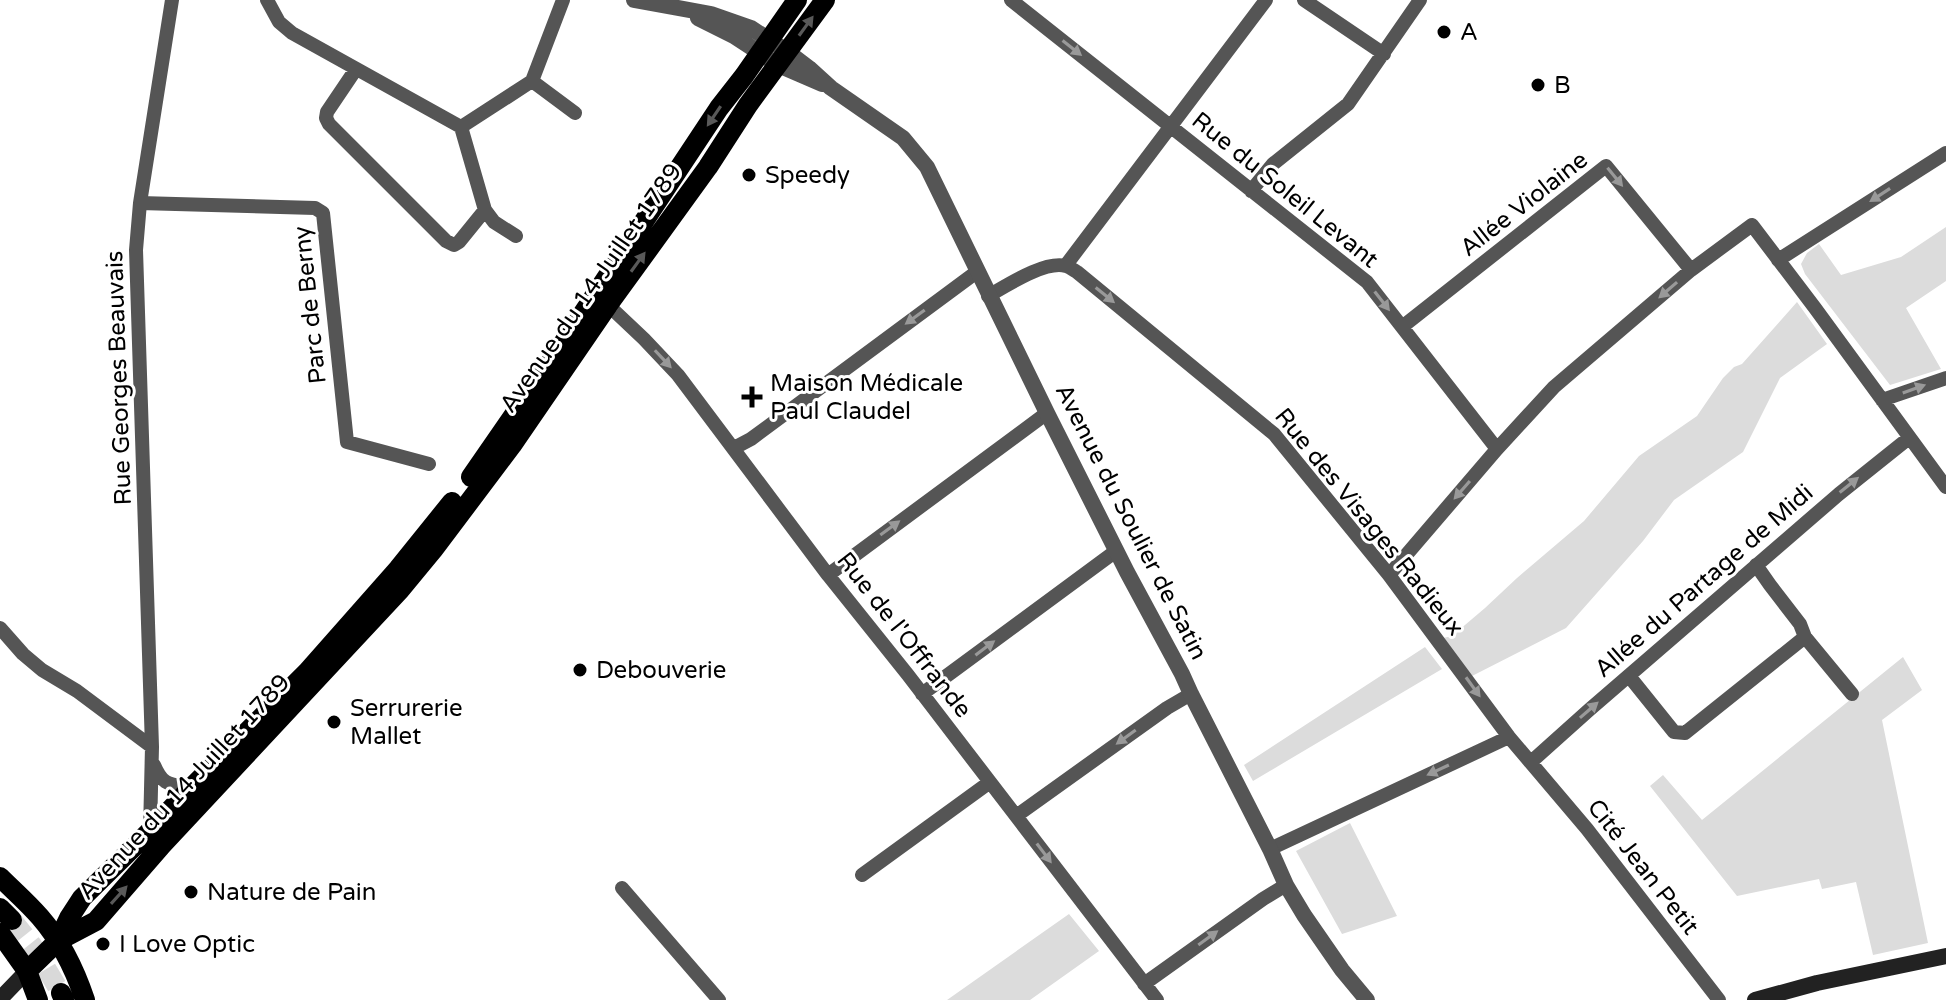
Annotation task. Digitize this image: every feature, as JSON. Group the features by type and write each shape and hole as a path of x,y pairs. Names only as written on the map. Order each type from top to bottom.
{"main road":[{"name":"Avenue du 14 Juillet 1789","path":"58,941 82,898 307,672 398,569 466,485 719,108 797,0"},
{"name":"Avenue du 14 Juillet 1789","path":"58,941 96,921 162,845 400,590 433,550 512,445 708,167 748,105 825,0"},
{"path":"0,877 40,917 58,941 85,1000"},
{"path":"4,920 38,1000"},
{"path":"0,999 58,941"},
{"path":"1755,1000 1817,983 1946,956"}],"street":[{"name":"Rue Georges Beauvais","path":"150,831 151,753 136,250 140,203 172,0"},
{"path":"267,0 279,22 292,33 461,127 485,210 494,222 516,236"},
{"path":"461,127 532,81 563,0"},
{"name":"Avenue du Soulier de Satin","path":"634,0 700,19 764,46 887,126 913,148 927,167 988,296 1116,551 1182,674 1286,885 1342,970 1367,1000"},
{"name":"Rue du Soleil Levant","path":"1011,0 1367,282 1497,449"},
{"path":"988,296 1021,277 1051,266 1066,265 1266,0"},
{"path":"1304,0 1384,54"},
{"path":"1251,191 1273,164 1348,104 1420,0"},
{"path":"356,69 327,112 329,124 446,241 454,245 459,242 485,210"},
{"path":"532,81 575,113"},
{"path":"1778,260 1946,153"},
{"name":"Allée Violaine","path":"1402,327 1606,166 1691,270"},
{"name":"Parc de Berny","path":"140,203 315,208 323,213 347,442 429,464"},
{"path":"1389,575 1554,387 1691,270 1752,225 1946,487"},
{"name":"Rue des Visages Radieux","path":"1066,265 1274,434 1389,575 1509,737 1531,762"},
{"path":"734,448 751,439 978,271"},
{"name":"Rue de l'Offrande","path":"608,305 678,375 828,575 1157,1000"},
{"path":"1882,400 1946,378"},
{"path":"828,575 1047,413"},
{"name":"Allée du Partage de Midi","path":"1531,762 1756,565 1909,438"},
{"path":"922,694 1116,551"},
{"path":"1756,565 1800,624 1805,637 1852,694"},
{"path":"0,628 42,670 77,691 151,753 159,778 168,784 191,788"},
{"path":"1629,676 1674,732 1685,733 1805,637"},
{"path":"1016,816 1156,715 1191,694"},
{"path":"1270,849 1509,737"},
{"name":"Cité Jean Petit","path":"1531,762 1587,829 1719,1000"},
{"path":"862,875 990,782"},
{"path":"1144,984 1286,885"},
{"path":"622,888 719,1000"}],"shaded area":[{"path":"1946,227 1946,281 1906,308 1941,369 1890,385 1805,274 1801,264 1807,253 1819,244 1841,275 1901,257"},
{"path":"1797,302 1827,344 1780,378 1743,452 1674,500 1643,541 1566,628 1472,676 1443,638 1452,636 1584,521 1639,456 1697,416 1723,378 1742,364"},
{"path":"1425,647 1442,669 1253,781 1244,765"},
{"path":"1903,657 1922,690 1882,720 1928,943 1873,955 1856,882 1822,889 1819,879 1737,896 1650,786 1663,775 1702,820"},
{"path":"1350,823 1397,916 1342,934 1296,851"},
{"path":"1069,914 1099,951 1030,1000 947,1000"}],"tunnel":[{"path":"12,920 32,945 61,993"}],"place":[{"name":"A","path":"1444,32"},
{"name":"B","path":"1538,85"},
{"name":"Speedy","path":"749,175"},
{"name":"Maison Médicale Paul Claudel","path":"752,397"},
{"name":"Debouverie","path":"580,670"},
{"name":"Serrurerie Mallet","path":"334,722"},
{"name":"Nature de Pain","path":"191,892"},
{"name":"I Love Optic","path":"103,944"}]}
